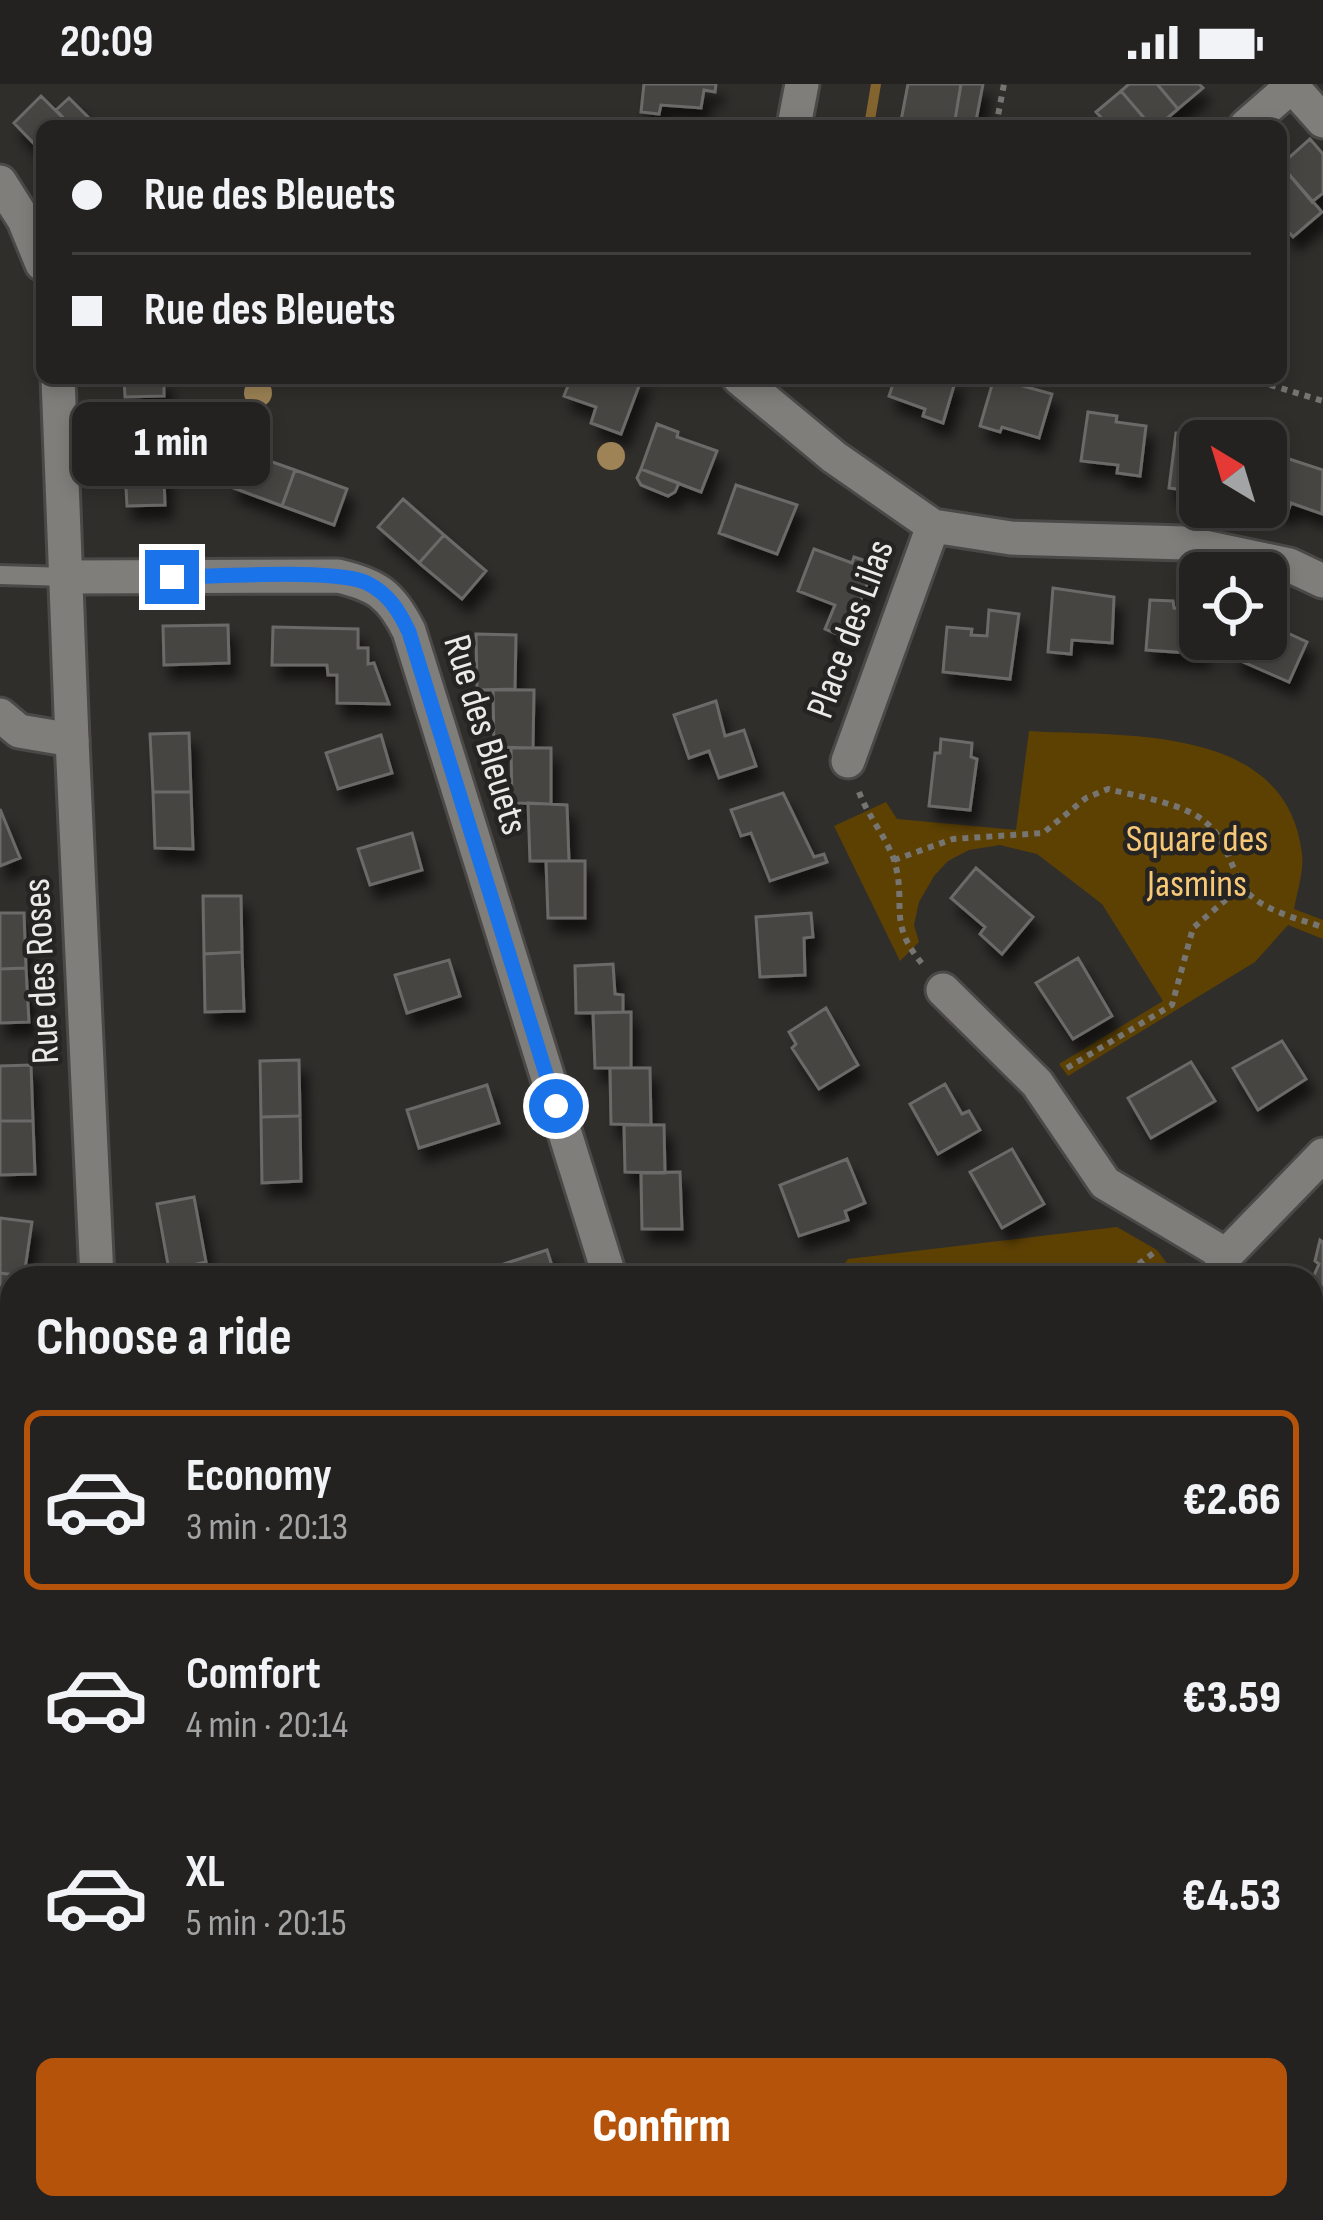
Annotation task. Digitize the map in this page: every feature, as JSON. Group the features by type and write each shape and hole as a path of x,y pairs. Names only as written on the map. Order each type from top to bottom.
{"street":[{"path":"795,120 802,84"},
{"path":"1253,120 1292,85 1323,121"},
{"path":"0,182 36,249"},
{"name":"Rue des Roses","path":"58,384 96,1266"},
{"path":"746,384 834,457 933,526 1011,538 1185,543 1288,565 1323,581"},
{"name":"Place des Lilas","path":"848,761 933,526"},
{"name":"Rue des Bleuets","path":"68,577 338,576 367,583 395,604 409,632 606,1266"},
{"path":"0,715 19,731 72,740"},
{"path":"943,990 1037,1083 1105,1183 1221,1266 1323,1155"}],"lane":[{"name":"Rue des Bleuets","path":"0,575 68,577"}],"path":[{"path":"997,120 1004,84"},
{"path":"1268,384 1323,400"},
{"path":"848,761 866,811 894,860 897,911 909,950 943,990"},
{"path":"894,860 953,839 1043,832 1086,798 1108,789 1198,817 1224,842 1242,886 1286,915 1323,927"},
{"path":"1079,1062 1172,1005 1193,928 1242,886"}],"green space":[{"name":"Square des Jasmins","path":"1029,731 1110,734 1196,746 1234,759 1267,780 1290,811 1302,854 1294,909 1323,920 1323,939 1288,925 1255,962 1068,1076 1059,1064 1163,1001 1102,904 1037,854 1000,845 969,850 948,861 919,902 914,925 919,942 900,961 834,826 886,802 897,819 1016,830"},
{"path":"1117,1227 1157,1250 1169,1266 843,1266 848,1259"}],"building":[{"path":"644,84 716,84 715,92 704,90 701,108 661,105 659,114 641,112"},
{"path":"908,84 961,84 955,120 901,120"},
{"path":"961,84 983,84 976,120 955,120"},
{"path":"1129,84 1157,84 1178,109 1165,120 1146,120 1121,91"},
{"path":"1157,84 1199,84 1203,88 1178,109"},
{"path":"1121,91 1146,120 1103,120 1096,112"},
{"path":"41,96 65,120 36,120 36,146 14,123"},
{"path":"69,98 91,120 65,120 56,110"},
{"path":"1310,139 1323,154 1323,193 1312,202 1287,172 1287,160"},
{"path":"1287,172 1322,212 1293,237 1287,230"},
{"path":"124,384 164,384 164,396 125,397"},
{"path":"569,384 640,384 621,434 591,423 596,407 564,396"},
{"path":"893,384 955,384 943,423 923,416 925,409 889,396"},
{"path":"992,384 1016,384 1052,394 1039,438 980,426"},
{"path":"1088,412 1146,426 1140,476 1117,473 1118,465 1081,461"},
{"path":"657,424 678,432 677,437 717,451 701,492 641,469"},
{"path":"1176,433 1179,433 1179,489 1169,488"},
{"path":"163,450 165,505 127,506 124,451"},
{"path":"244,452 295,470 282,506 231,487"},
{"path":"1287,458 1323,470 1322,514 1291,503 1288,511"},
{"path":"641,469 679,483 675,492 668,496 641,485 637,478"},
{"path":"295,470 347,489 334,525 282,506"},
{"path":"736,485 797,505 777,554 719,533"},
{"path":"403,499 444,535 419,563 378,527"},
{"path":"444,535 486,571 462,599 419,563"},
{"path":"814,549 852,563 854,557 875,564 846,638 825,629 835,605 798,591"},
{"path":"1053,588 1114,597 1112,643 1072,640 1071,654 1048,652"},
{"path":"1150,600 1173,601 1174,608 1179,608 1179,652 1146,650"},
{"path":"989,610 1019,614 1010,679 943,672 947,627 987,636"},
{"path":"228,625 229,663 164,665 163,626"},
{"path":"273,627 358,629 358,648 368,648 368,664 374,663 389,704 337,703 337,675 328,675 327,665 272,665"},
{"path":"1287,633 1307,642 1289,682 1239,660 1287,660"},
{"path":"476,634 516,635 515,689 477,690"},
{"path":"493,690 534,690 533,748 494,747"},
{"path":"716,701 725,736 744,730 756,766 719,778 709,751 689,758 674,715"},
{"path":"189,733 191,792 153,792 150,734"},
{"path":"381,735 392,773 338,789 326,753"},
{"path":"941,739 972,743 971,757 977,759 970,810 929,806"},
{"path":"511,748 551,748 551,804 512,803"},
{"path":"153,792 191,792 193,849 155,848"},
{"path":"783,793 814,857 824,854 827,862 770,881 751,833 741,836 731,810"},
{"path":"528,803 567,805 569,861 530,861"},
{"path":"0,809 20,858 0,866"},
{"path":"412,833 422,870 370,885 358,849"},
{"path":"546,861 585,861 585,918 548,918"},
{"path":"976,868 1033,917 1002,954 980,934 985,927 951,898"},
{"path":"203,896 241,896 242,952 204,954"},
{"path":"0,913 24,913 26,968 0,969"},
{"path":"811,913 813,937 804,938 805,975 760,977 756,917"},
{"path":"242,952 244,1011 205,1012 204,954"},
{"path":"1078,958 1112,1016 1073,1039 1036,983"},
{"path":"449,960 460,996 407,1013 395,975"},
{"path":"613,964 615,994 623,995 623,1012 576,1013 575,966"},
{"path":"26,968 29,1022 0,1023 0,969"},
{"path":"826,1008 858,1065 819,1089 792,1048 796,1044 789,1032"},
{"path":"631,1012 631,1068 595,1068 593,1013"},
{"path":"1282,1041 1306,1079 1258,1110 1233,1068"},
{"path":"299,1060 300,1116 261,1117 260,1061"},
{"path":"1191,1062 1215,1101 1151,1138 1128,1098"},
{"path":"31,1065 33,1121 0,1121 0,1066"},
{"path":"610,1068 650,1068 651,1125 611,1124"},
{"path":"945,1084 962,1114 969,1111 980,1130 938,1154 910,1104"},
{"path":"487,1085 499,1123 419,1148 407,1110"},
{"path":"300,1116 301,1181 262,1183 261,1117"},
{"path":"0,1121 33,1121 35,1174 0,1175"},
{"path":"624,1125 664,1125 665,1173 625,1172"},
{"path":"1012,1149 1044,1204 1002,1228 970,1172"},
{"path":"847,1159 865,1203 845,1211 848,1220 799,1236 780,1185"},
{"path":"680,1172 682,1229 642,1229 641,1173"},
{"path":"194,1197 206,1262 168,1266 157,1204"},
{"path":"0,1218 32,1222 25,1266 0,1266"},
{"path":"1320,1240 1323,1266 1315,1261"},
{"path":"547,1250 552,1266 497,1266"}],"waterway":[{"path":"870,120 876,84"}],"route":[{"path":"172,577 338,576 367,583 395,604 409,632 556,1106"}]}
